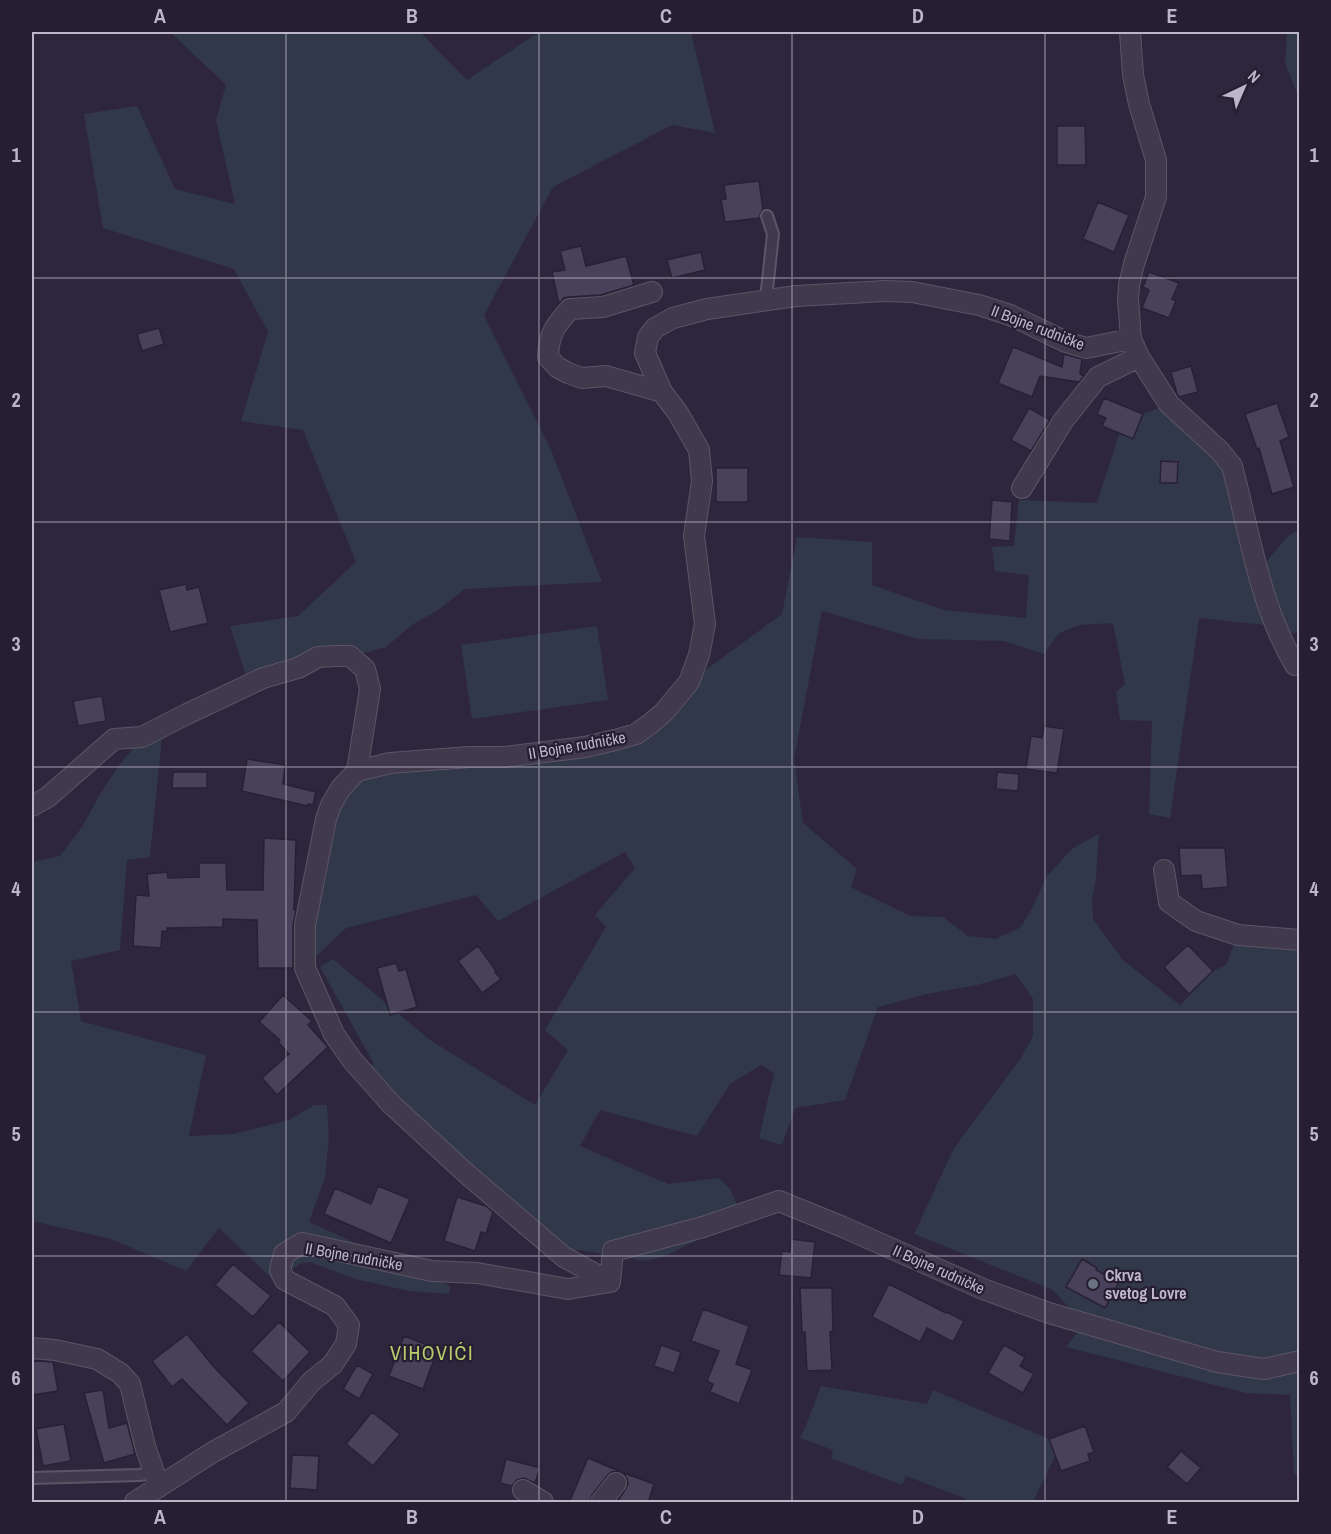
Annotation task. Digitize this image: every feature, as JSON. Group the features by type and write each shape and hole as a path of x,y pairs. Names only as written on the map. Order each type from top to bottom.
{"street":[{"path":"1130,32 1133,75 1156,160 1156,197 1129,285 1128,298 1135,348 1169,404 1220,451 1232,466 1265,599 1278,635 1295,665"},
{"name":"II Bojne rudničke","path":"357,771 390,763 469,757 504,757 585,747 615,740 636,734 650,724 664,712 689,682 699,655 705,624 694,536 702,481 699,450 678,413 662,392 645,353 648,337 655,328 673,318 707,309 766,299 885,291 912,292 980,305 1010,315 1066,342 1086,348 1135,348"},
{"path":"652,292 603,307 570,309 556,325 548,342 548,357 557,367 582,378 606,376 662,392"},
{"path":"1022,488 1063,422 1098,377 1135,348"},
{"path":"32,806 48,797 114,739 142,737 263,678 298,668 318,657 350,656 365,669 370,689 357,771 341,788 326,819 305,925 305,968 334,1034 352,1060 390,1104 468,1175 564,1257 609,1282"},
{"path":"1164,870 1169,902 1196,921 1238,935 1299,940"},
{"name":"II Bojne rudničke","path":"135,1503 156,1480 179,1475 213,1452 286,1412 311,1382 333,1364 346,1344 349,1325 335,1306 285,1280 280,1270 284,1254 302,1243 432,1270 477,1273 568,1289 609,1282 613,1251 703,1227 779,1201 983,1288 1049,1313 1217,1362 1264,1369 1299,1361"},
{"path":"32,1348 55,1350 97,1359 120,1373 130,1384 156,1480"},
{"path":"601,1503 616,1483"},
{"path":"523,1490 543,1503"}],"lane":[{"path":"766,299 773,234 767,216"},
{"path":"32,1478 139,1474 156,1480"}],"shaded area":[{"path":"170,32 420,32 467,80 539,32 691,32 715,133 672,125 553,187 484,315 551,450 602,582 465,589 438,610 412,625 386,647 249,685 230,626 298,616 356,562 303,430 241,421 268,332 234,269 103,228 84,114 137,106 175,189 235,204 216,120 226,85"},
{"path":"1287,32 1299,32 1299,98 1285,63"},
{"path":"1169,404 1220,451 1258,571 1288,536 1300,529 1299,632 1278,635 1275,626 1199,618 1170,818 1149,814 1152,721 1120,720 1116,692 1125,684 1113,623 1080,625 1059,633 1044,654 1004,641 918,639 822,611 794,759 803,823 857,869 851,887 910,916 943,917 968,936 996,939 1021,927 1047,876 1073,848 1099,834 1096,879 1092,899 1093,919 1123,960 1180,1005 1213,971 1226,965 1238,935 1299,940 1299,1475 1294,1475 1290,1395 1246,1393 1066,1347 1084,1324 1053,1290 914,1234 954,1148 1021,1058 1033,1036 1033,999 1016,974 878,1007 845,1100 795,1108 782,1145 759,1138 774,1073 761,1065 730,1084 697,1136 600,1110 580,1146 668,1184 719,1178 730,1189 743,1218 665,1256 646,1261 580,1250 548,1254 358,1071 374,1064 320,967 333,959 430,1040 535,1105 568,1050 545,1030 606,927 595,915 635,868 625,852 498,921 476,895 346,928 305,967 317,832 354,776 615,740 782,614 797,537 872,542 872,585 944,610 1026,618 1029,575 995,571 992,547 1014,546 1019,500 1097,503 1123,422"},
{"path":"597,626 608,700 472,719 461,645"},
{"path":"163,726 150,857 127,860 120,950 71,961 81,1021 206,1055 189,1136 233,1134 289,1120 314,1105 327,1105 329,1137 325,1177 309,1222 450,1286 449,1294 409,1291 355,1279 310,1262 299,1264 290,1271 285,1280 287,1293 219,1228 186,1271 111,1239 32,1221 32,862 60,856 82,827 117,768 142,737"},
{"path":"821,1386 927,1404 933,1390 1049,1439 1055,1456 1033,1502 966,1502 967,1499 906,1476 902,1485 831,1458 833,1450 800,1438"}],"building":[{"path":"1057,126 1085,126 1086,165 1057,165"},
{"path":"759,181 763,210 760,218 725,222 721,200 726,199 724,185"},
{"path":"1098,202 1129,215 1114,252 1083,239"},
{"path":"581,246 586,266 626,256 634,285 601,295 564,298 559,304 552,272 565,270 560,251"},
{"path":"701,252 705,270 672,278 667,260"},
{"path":"1149,272 1179,283 1172,299 1176,301 1169,318 1142,308 1149,290 1143,287"},
{"path":"159,328 164,344 142,351 137,334"},
{"path":"1013,347 1062,367 1064,354 1082,359 1080,374 1084,376 1079,382 1040,376 1032,397 998,383"},
{"path":"1191,366 1198,392 1179,397 1171,372"},
{"path":"1104,398 1143,414 1133,439 1102,426 1106,418 1097,414"},
{"path":"1277,403 1289,437 1280,441 1294,487 1272,494 1259,448 1257,449 1245,414"},
{"path":"1029,408 1050,420 1031,451 1011,440"},
{"path":"1161,461 1178,462 1177,483 1160,483"},
{"path":"716,468 748,468 748,502 716,502"},
{"path":"992,500 1012,502 1010,541 989,539"},
{"path":"186,584 187,590 199,587 208,623 170,632 159,590"},
{"path":"102,696 106,721 78,726 73,701"},
{"path":"1044,726 1064,729 1057,773 1026,769 1031,736 1042,738"},
{"path":"247,759 285,765 283,784 316,792 313,805 308,804 308,806 242,791"},
{"path":"173,772 207,772 207,788 172,788"},
{"path":"997,772 1019,774 1018,791 996,789"},
{"path":"264,838 296,840 293,968 258,968 257,920 223,919 223,927 167,928 167,932 162,931 161,948 133,946 136,895 149,896 147,874 167,872 168,878 199,877 199,863 226,863 227,890 263,890"},
{"path":"1179,848 1225,848 1228,887 1202,889 1201,875 1181,876"},
{"path":"1188,945 1213,971 1189,994 1164,967"},
{"path":"478,946 501,979 482,993 458,961"},
{"path":"396,963 399,971 406,969 417,1007 390,1015 377,968"},
{"path":"283,995 312,1021 308,1025 328,1047 277,1095 262,1078 289,1054 278,1042 280,1040 259,1022"},
{"path":"378,1186 410,1199 391,1243 324,1214 335,1188 371,1204"},
{"path":"457,1197 486,1206 493,1212 486,1234 481,1232 475,1251 444,1241"},
{"path":"791,1239 815,1242 811,1278 779,1275 782,1251 790,1252"},
{"name":"Ckrva svetog Lovre","path":"1082,1259 1097,1268 1096,1270 1119,1282 1105,1308 1066,1287"},
{"path":"233,1264 271,1296 253,1317 215,1285"},
{"path":"889,1284 964,1321 953,1342 927,1328 920,1342 872,1317"},
{"path":"800,1288 832,1288 833,1331 830,1332 832,1370 807,1371"},
{"path":"703,1309 749,1326 736,1364 752,1370 739,1404 710,1392 713,1384 707,1381 719,1351 691,1341"},
{"path":"279,1322 310,1352 283,1381 251,1351"},
{"path":"187,1334 213,1366 249,1403 227,1425 182,1379 172,1387 152,1361"},
{"path":"404,1336 438,1349 423,1389 389,1376"},
{"path":"661,1345 681,1352 674,1373 654,1366"},
{"path":"1004,1345 1025,1357 1020,1366 1034,1374 1023,1393 988,1373"},
{"path":"32,1362 53,1362 58,1391 32,1395"},
{"path":"357,1365 373,1374 359,1399 343,1389"},
{"path":"103,1390 109,1428 127,1423 135,1454 104,1463 84,1393"},
{"path":"372,1412 400,1434 373,1466 346,1444"},
{"path":"64,1424 71,1461 43,1466 36,1429"},
{"path":"1085,1426 1094,1452 1088,1454 1090,1461 1061,1471 1049,1439"},
{"path":"1181,1451 1201,1468 1187,1484 1167,1467"},
{"path":"292,1455 319,1456 317,1490 290,1488"},
{"path":"588,1458 654,1484 648,1503 616,1503 628,1484 624,1474 617,1471 607,1476 592,1495 589,1503 569,1503"},
{"path":"506,1459 540,1468 535,1483 524,1478 517,1480 512,1486 500,1483"}],"place":[{"name":"Ckrva svetog Lovre","path":"1093,1284"}],"district":[{"name":"VIHOVIĆI","path":"432,1352"}]}
